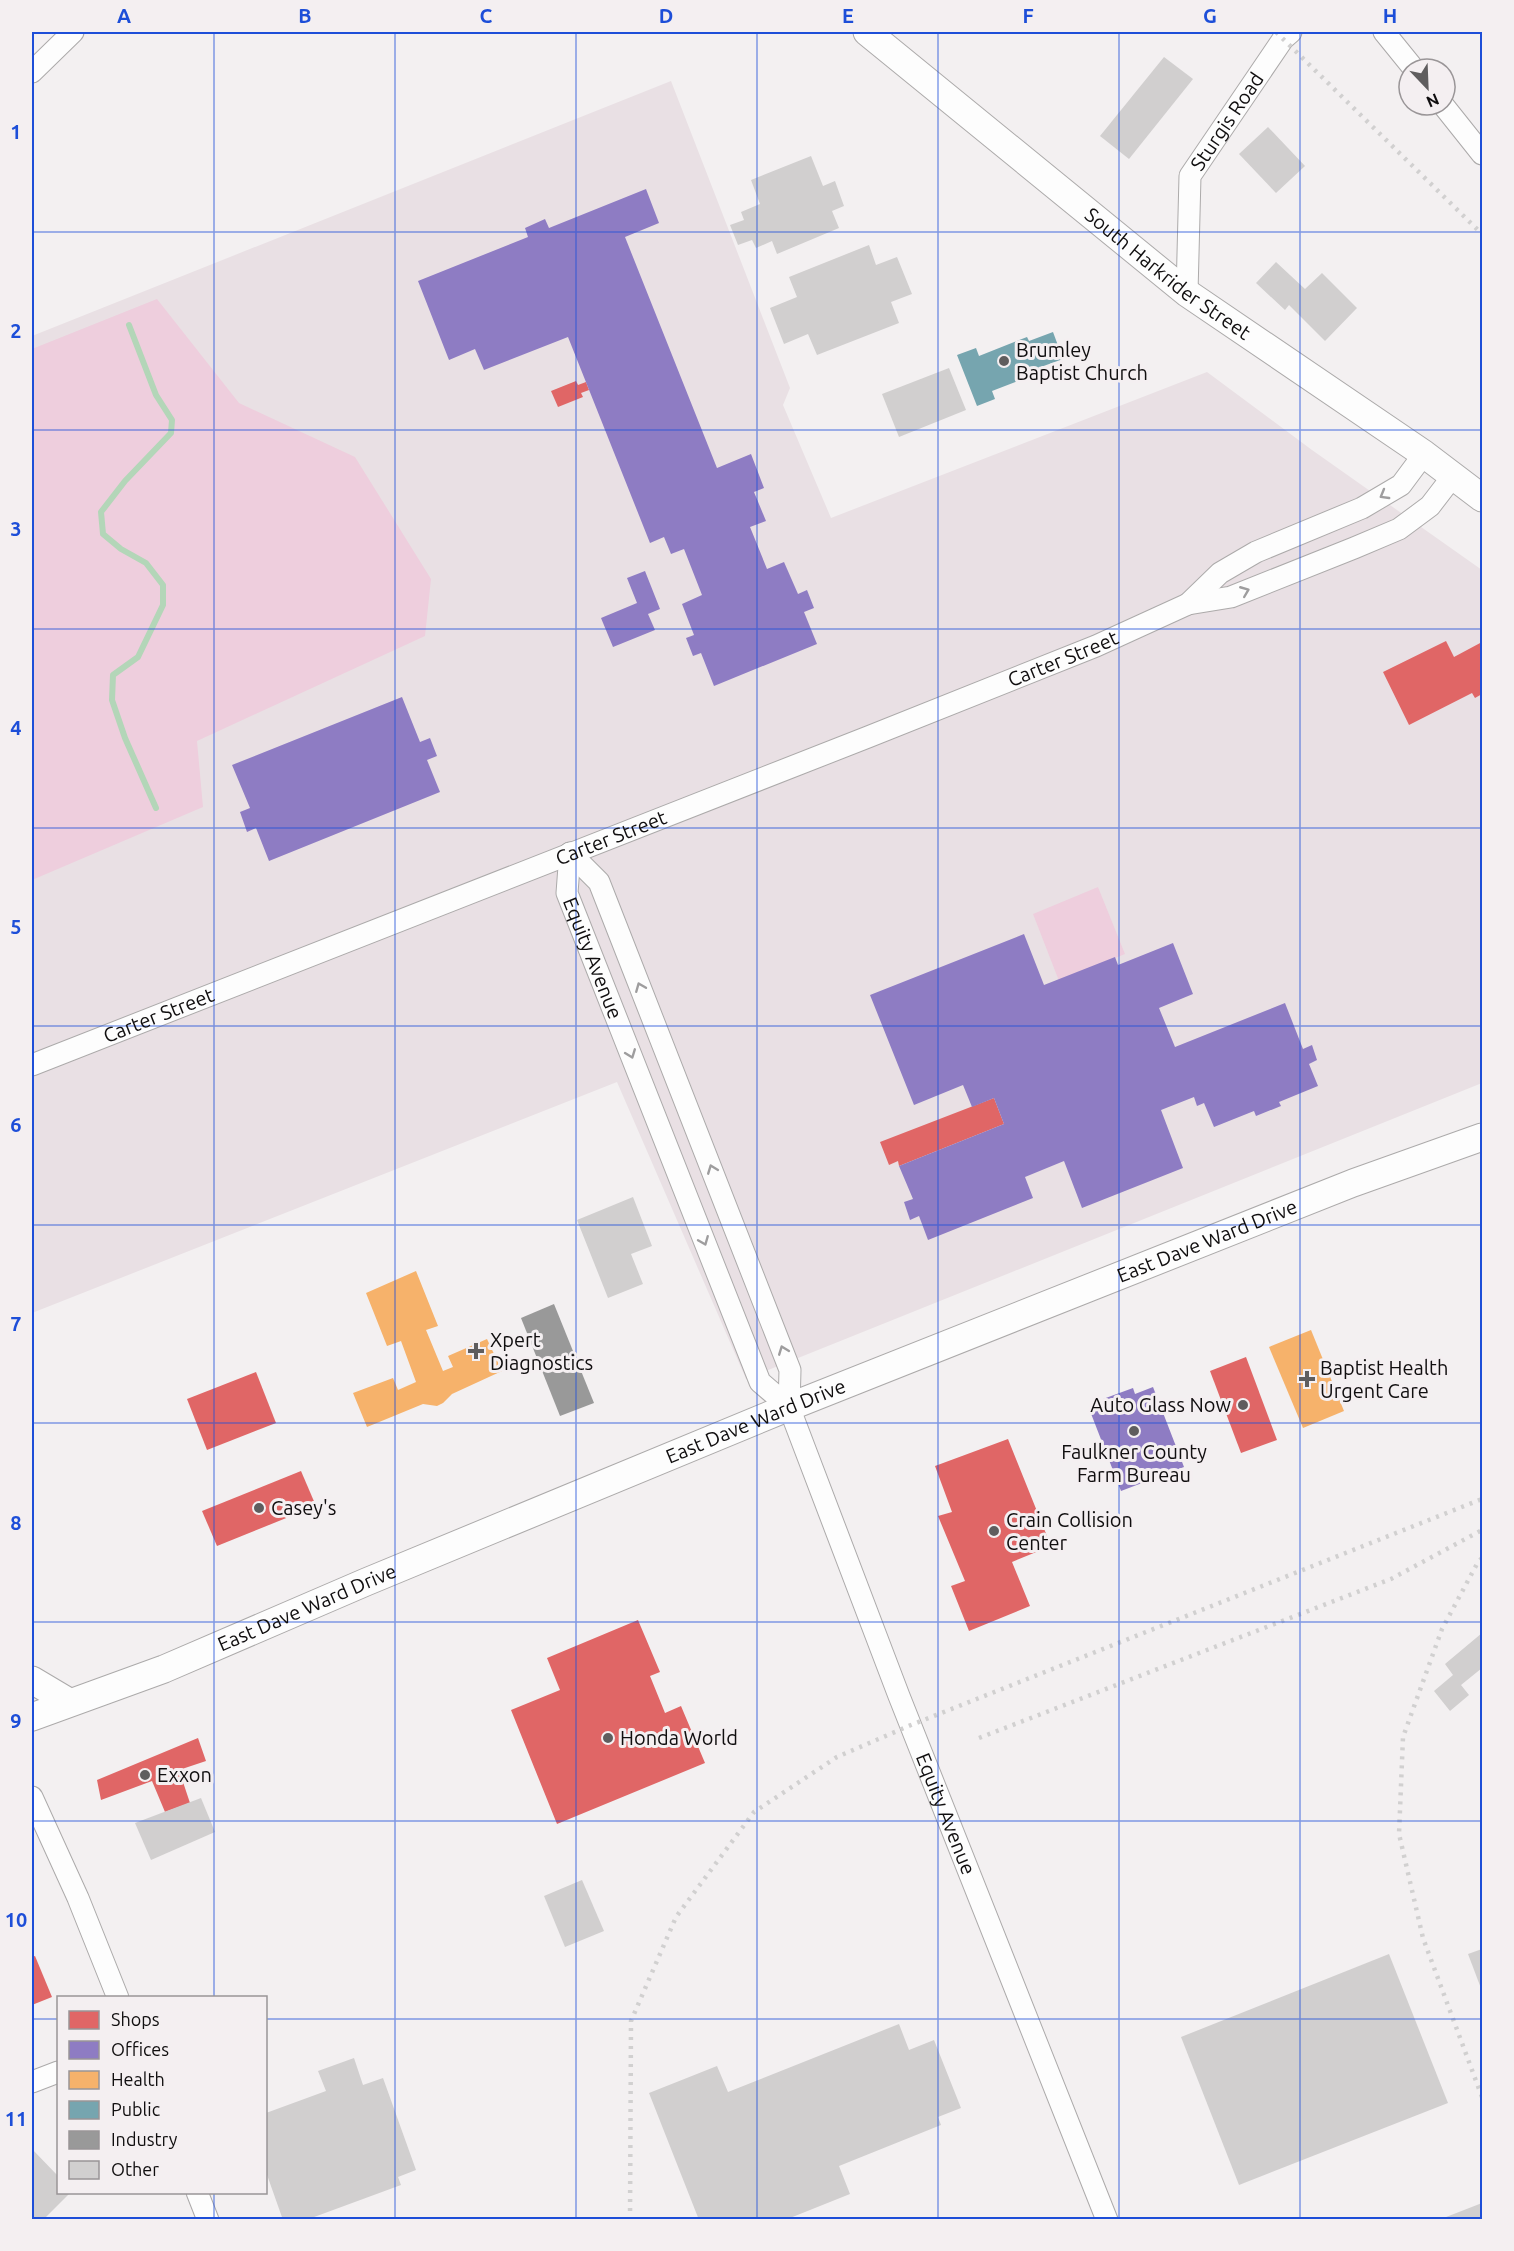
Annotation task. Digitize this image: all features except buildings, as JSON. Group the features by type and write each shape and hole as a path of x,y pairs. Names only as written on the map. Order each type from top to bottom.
{"main road":[{"name":"South Harkrider Street","path":"867,32 1187,293 1424,454 1482,498"},
{"name":"East Dave Ward Drive","path":"32,1717 164,1669 366,1582 789,1407 1353,1183 1482,1137"},
{"path":"32,1680 69,1702"}],"street":[{"path":"32,72 73,32"},
{"name":"Sturgis Road","path":"1187,293 1190,176 1290,32"},
{"path":"1384,32 1404,57"},
{"path":"1453,117 1482,154"},
{"name":"Carter Street","path":"32,1065 1155,621 1188,604 1220,573 1256,552 1362,508 1401,485 1424,454"},
{"name":"Carter Street","path":"1188,604 1231,597 1399,529 1430,506 1453,476"},
{"name":"Equity Avenue","path":"570,853 567,893 683,1189 760,1382 789,1407"},
{"name":"Equity Avenue","path":"570,853 599,882 790,1370 789,1407 899,1696 1107,2220"},
{"path":"32,1797 78,1898 117,1996"},
{"path":"32,2082 57,2072"},
{"path":"197,2194 208,2220"}],"shaded area":[{"path":"671,81 790,388 783,405 831,518 1207,372 1312,450 1482,570 1482,1083 746,1379 617,1082 32,1313 32,336"},
{"path":"157,299 239,403 355,457 431,579 425,636 197,741 203,807 32,880 32,349"},
{"path":"1098,887 1125,954 1059,981 1033,914"}],"waterway":[{"path":"129,325 156,395 172,420 171,433 125,481 101,512 103,534 121,549 146,563 163,585 163,605 138,657 113,675 112,700 125,738 156,808"}],"railway":[{"path":"1276,32 1482,234"},
{"path":"630,2220 631,2021 676,1917 754,1812 837,1757 911,1725 1482,1499"},
{"path":"979,1738 1391,1579 1482,1530"},
{"path":"1482,1558 1442,1629 1403,1737 1399,1834 1423,1938 1482,2097"}],"place":[{"name":"Brumley Baptist Church","path":"1004,361"},
{"name":"Xpert Diagnostics","path":"476,1351"},
{"name":"Baptist Health Urgent Care","path":"1307,1379"},
{"name":"Auto Glass Now","path":"1243,1405"},
{"name":"Faulkner County Farm Bureau","path":"1134,1431"},
{"name":"Casey's","path":"259,1508"},
{"name":"Crain Collision Center","path":"994,1531"},
{"name":"Honda World","path":"608,1738"},
{"name":"Exxon","path":"145,1775"}]}
